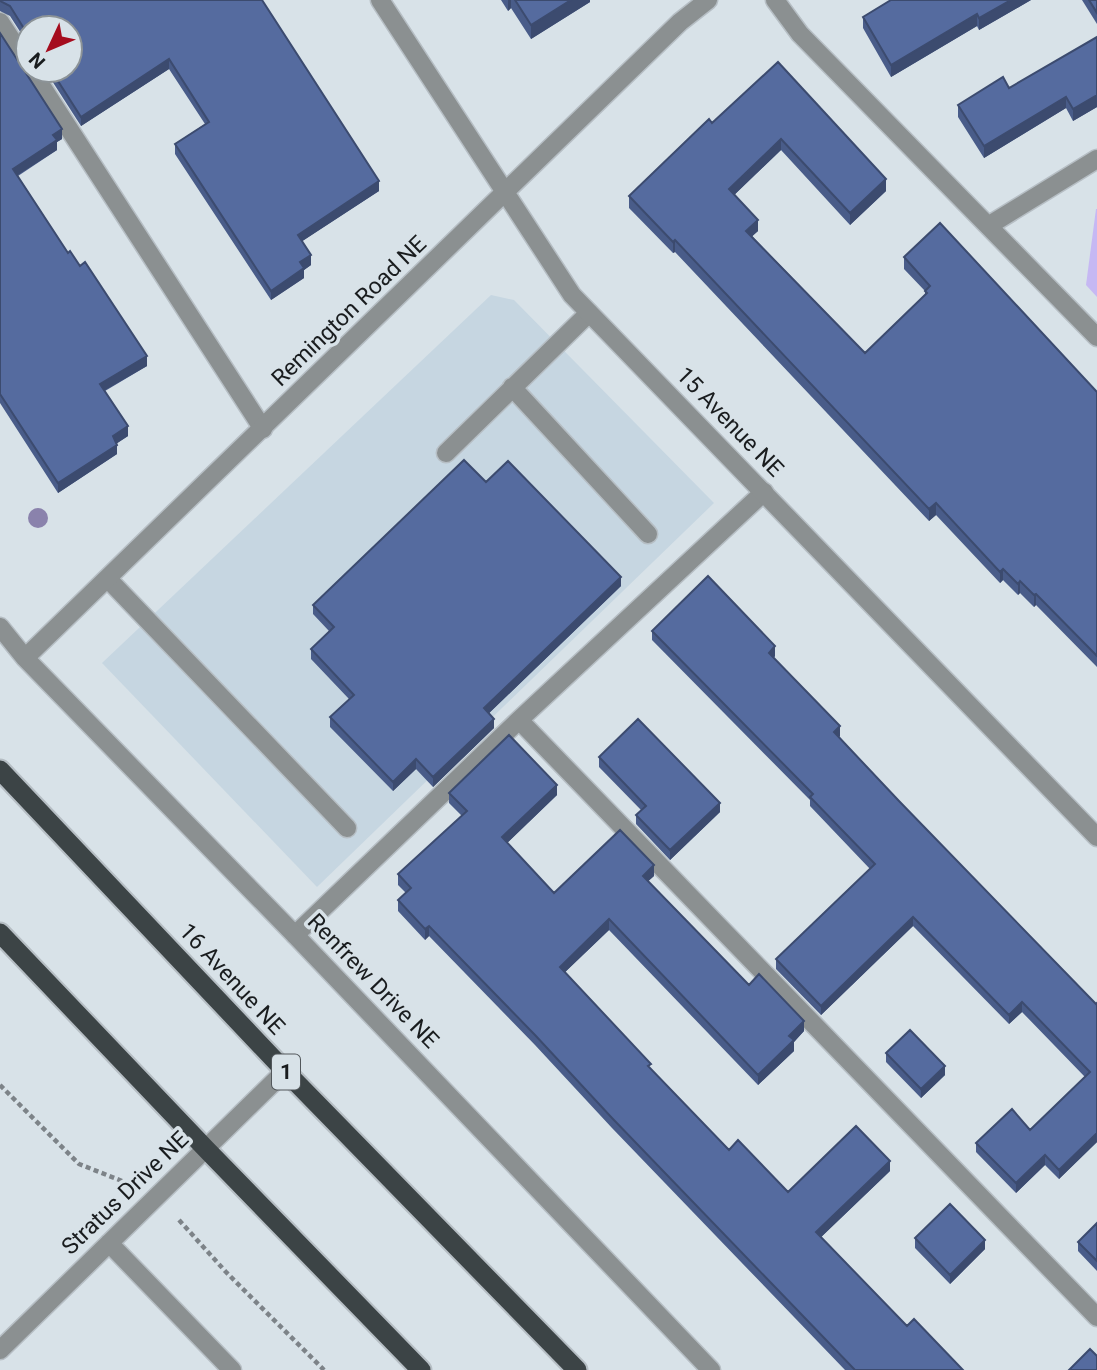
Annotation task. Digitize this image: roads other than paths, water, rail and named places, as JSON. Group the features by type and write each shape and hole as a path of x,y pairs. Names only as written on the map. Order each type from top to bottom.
{"highway":[{"name":"16 Avenue NE","path":"0,770 285,1071 577,1370"},
{"path":"0,933 205,1149 421,1370"}],"street":[{"name":"15 Avenue NE","path":"380,0 572,295 1097,837"},
{"name":"Remington Road NE","path":"25,658 680,22 708,0"},
{"path":"775,0 800,34 1097,337"},
{"path":"0,22 14,44"},
{"path":"40,84 263,429"},
{"path":"988,226 1097,159"},
{"path":"446,453 589,313"},
{"path":"512,387 648,534"},
{"path":"295,935 519,720 764,492"},
{"path":"108,579 347,828"},
{"name":"Renfrew Drive NE","path":"0,627 25,658 295,935 711,1370"},
{"path":"519,720 1097,1317"},
{"name":"Stratus Drive NE","path":"0,1350 285,1071"},
{"path":"109,1243 232,1370"}]}
